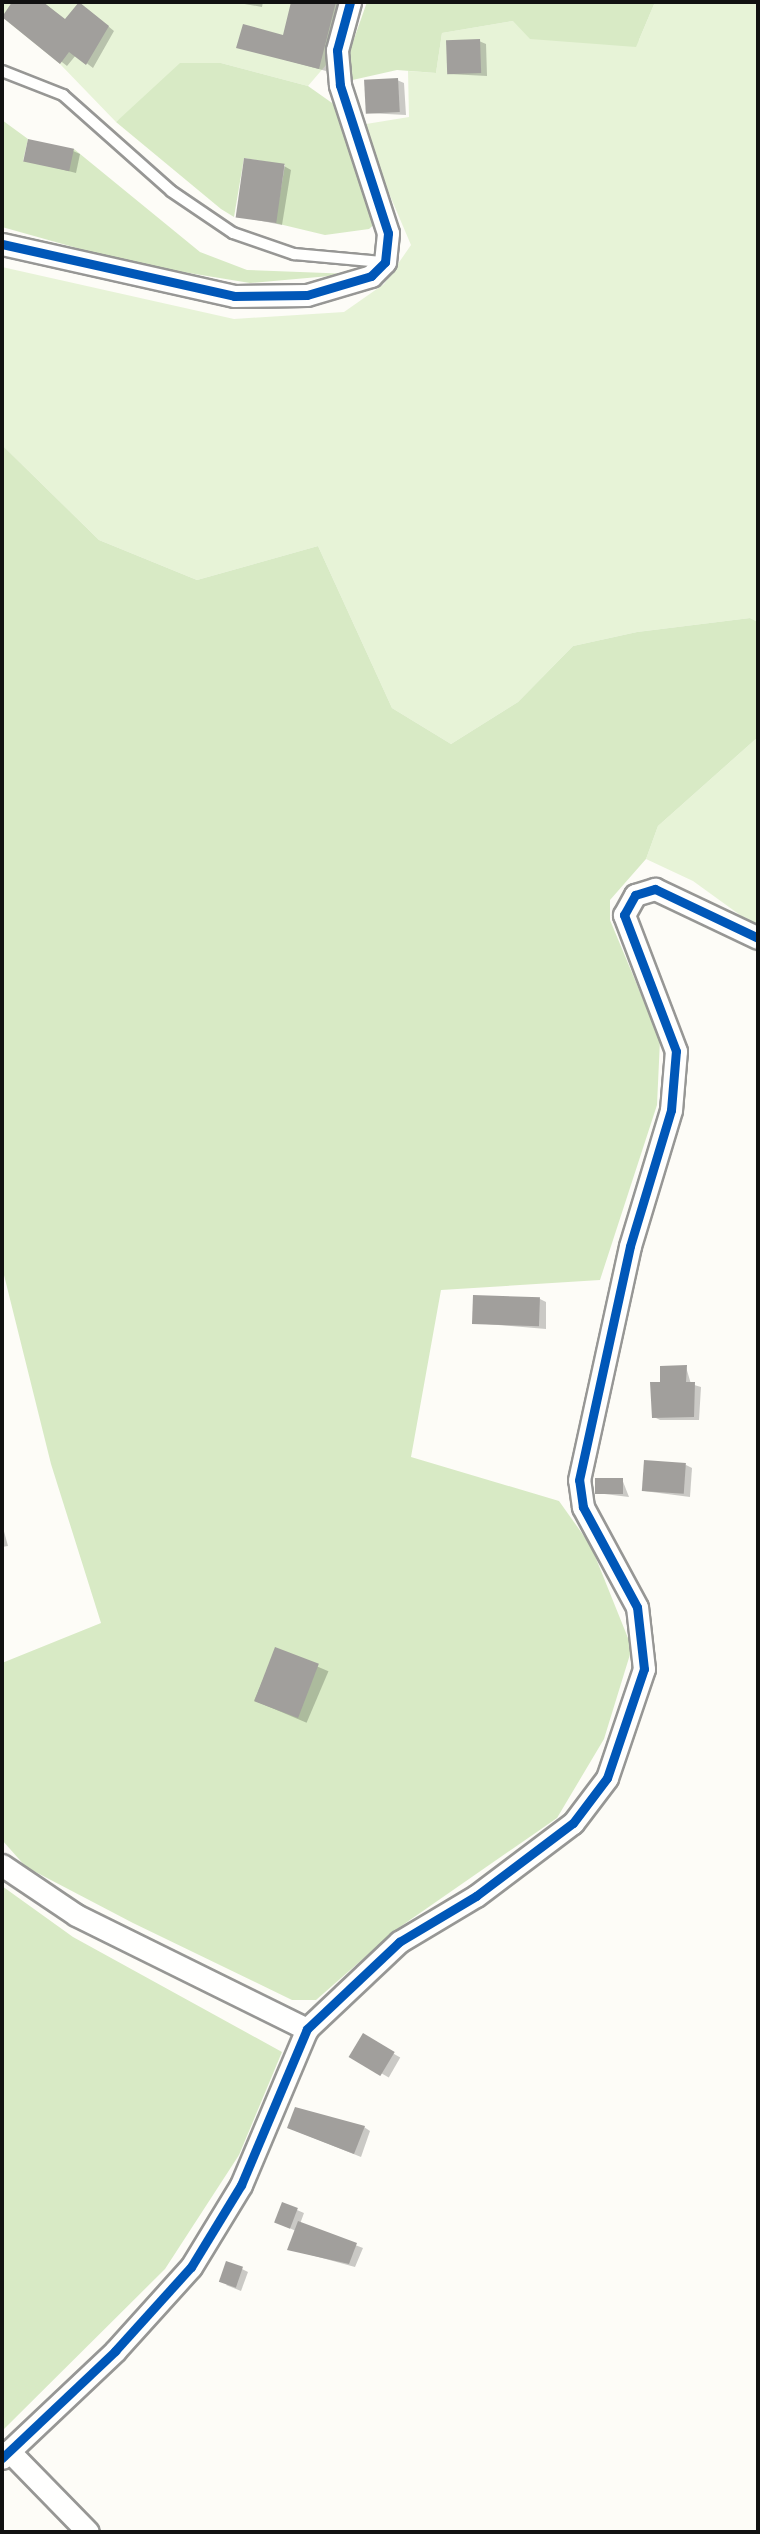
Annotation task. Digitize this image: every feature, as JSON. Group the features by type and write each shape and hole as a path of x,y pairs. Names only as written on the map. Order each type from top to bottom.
{"street":[{"path":"2,244 234,296 332,290 371,276 385,262 388,233 340,85 337,50 350,2"},
{"path":"88,2532 5,2454 115,2351 191,2267 241,2185 307,2029 399,1942 476,1896 573,1823 607,1778 645,1669 637,1607 583,1507 579,1480 630,1246 671,1110 676,1051 624,915 635,895 654,889 758,938"},
{"path":"2,1865 76,1915 307,2029"}],"lane":[{"path":"2,71 63,95 171,191 233,233 294,254 385,262"}],"green space":[{"path":"2,2 344,2 326,65 308,86 221,63 144,99 116,122 60,64 2,17"},
{"path":"367,2 655,2 636,47 530,39 513,21 442,33 436,73 397,70 348,81 348,56"},
{"path":"655,2 758,2 758,622 750,618 637,632 573,646 518,702 451,744 392,708 318,546 197,580 99,540 2,445 2,267 234,319 344,312 384,284 411,245 360,125 409,117 408,71 436,73 442,33 513,21 639,40"},
{"path":"180,63 221,63 308,86 342,110 379,220 369,229 325,235 275,223 285,165 244,158 234,217 221,209 116,122"},
{"path":"2,120 28,139 23,161 74,149 200,252 247,270 352,274 250,283 134,264 2,227"},
{"path":"2,445 99,540 197,580 318,546 392,708 451,744 518,702 573,646 637,632 750,618 758,622 758,737 658,826 646,859 610,900 610,920 660,1040 657,1105 600,1280 441,1290 411,1457 559,1501 591,1546 632,1648 604,1739 557,1818 397,1929 316,2000 292,2000 133,1923 26,1867 2,1840 2,1663 101,1623 51,1464 2,1267"},
{"path":"758,737 758,928 693,881 646,859 658,826"},
{"path":"2,1886 73,1937 282,2052 239,2155 165,2269 2,2431"}],"building":[{"path":"12,2 43,2 65,19 79,2 109,26 86,65 69,52 60,64 2,17"},
{"path":"291,2 336,2 319,69 236,48 243,24 283,35"},
{"path":"480,39 481,73 447,74 446,40"},
{"path":"398,78 400,112 366,114 364,80"},
{"path":"28,139 74,149 69,171 23,161"},
{"path":"244,158 285,164 276,223 236,217"},
{"path":"473,1295 540,1297 539,1326 472,1324"},
{"path":"687,1365 686,1382 695,1382 694,1417 652,1418 650,1382 660,1382 660,1366"},
{"path":"644,1460 686,1463 684,1494 642,1491"},
{"path":"595,1478 623,1478 623,1494 595,1494"},
{"path":"275,1647 319,1664 298,1718 254,1701"},
{"path":"363,2033 395,2052 380,2076 349,2057"},
{"path":"295,2107 365,2126 354,2154 287,2128"},
{"path":"282,2202 298,2208 290,2229 274,2223"},
{"path":"298,2221 357,2243 349,2264 287,2250"},
{"path":"226,2261 243,2267 236,2288 219,2282"}],"cycle path":[{"path":"2,244 234,296 307,295 371,276 385,262 388,233 340,85 337,50 350,2"},
{"path":"2,2458 115,2351 191,2267 241,2185 307,2029 399,1942 476,1896 573,1823 607,1778 644,1669 637,1607 583,1507 579,1480 630,1246 671,1110 676,1051 624,915 635,895 655,889 758,938"}]}
